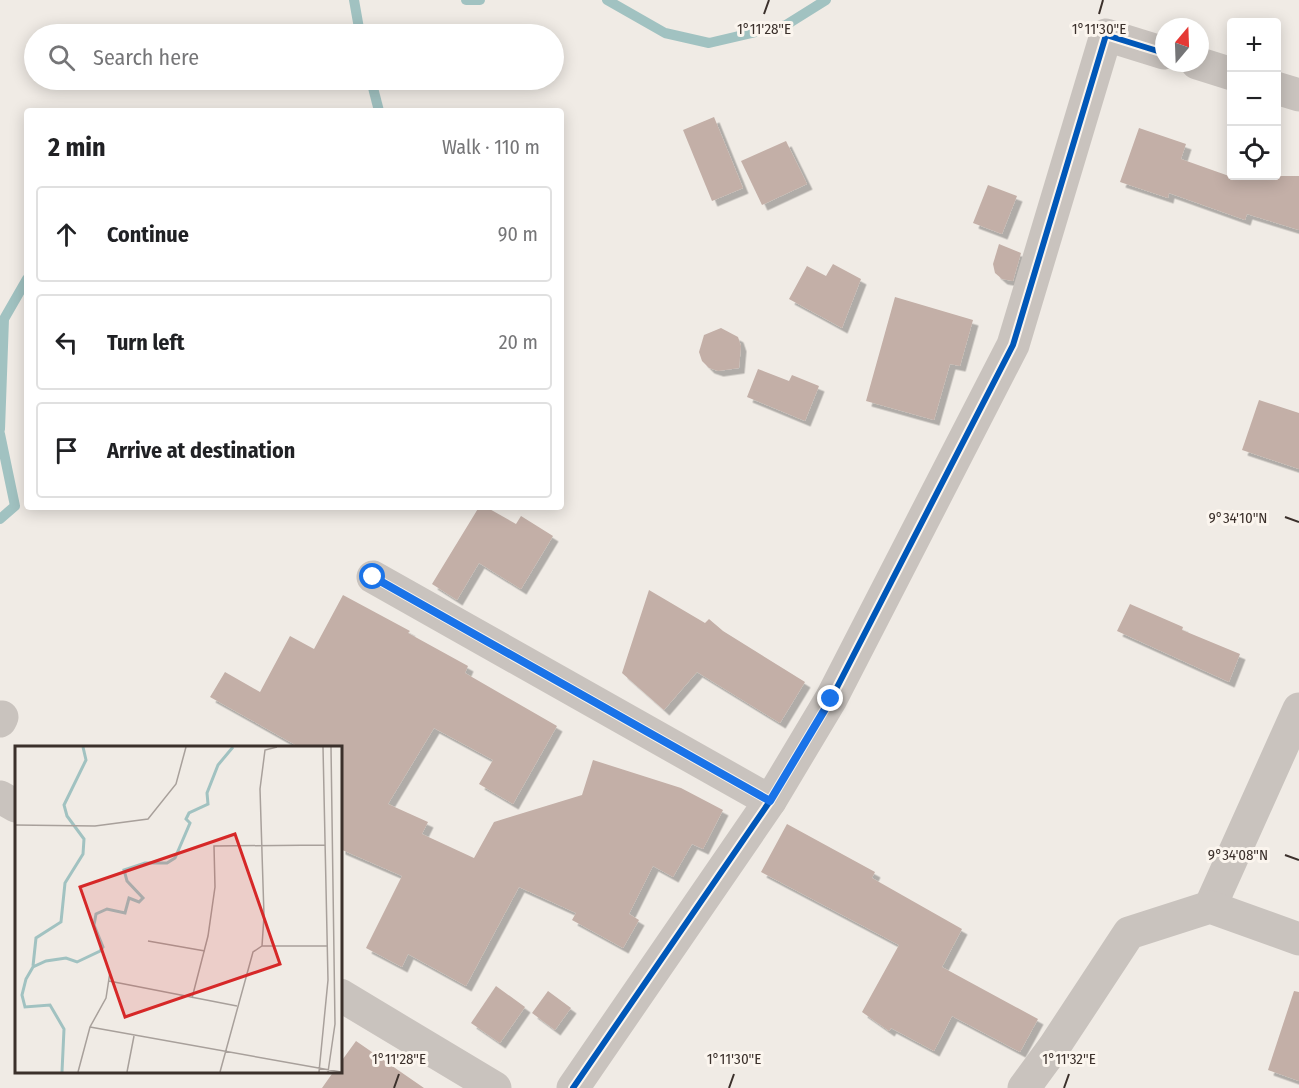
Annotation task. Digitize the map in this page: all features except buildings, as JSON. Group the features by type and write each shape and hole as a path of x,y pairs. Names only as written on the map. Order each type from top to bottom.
{"street":[{"path":"573,1088 770,801 831,699 1013,345 1106,35 1155,50"},
{"path":"1209,67 1227,72"},
{"path":"1281,90 1299,95"},
{"path":"373,577 770,801"},
{"path":"1210,907 1299,709"},
{"path":"0,796 15,805"},
{"path":"1024,1088 1054,1047 1129,933 1210,907 1299,939"},
{"path":"342,996 495,1088"}],"waterway":[{"path":"354,0 358,24"},
{"path":"466,0 480,0"},
{"path":"607,0 665,33 709,43 786,25 826,0"},
{"path":"374,90 378,108"},
{"path":"0,429 4,319 24,284"},
{"path":"0,434 15,506 0,519"}],"cycle path":[{"path":"573,1088 770,801 831,699 1013,345 1106,35 1155,50"},
{"path":"373,577 770,801"}],"route":[{"path":"373,577 770,801 831,699"}]}
